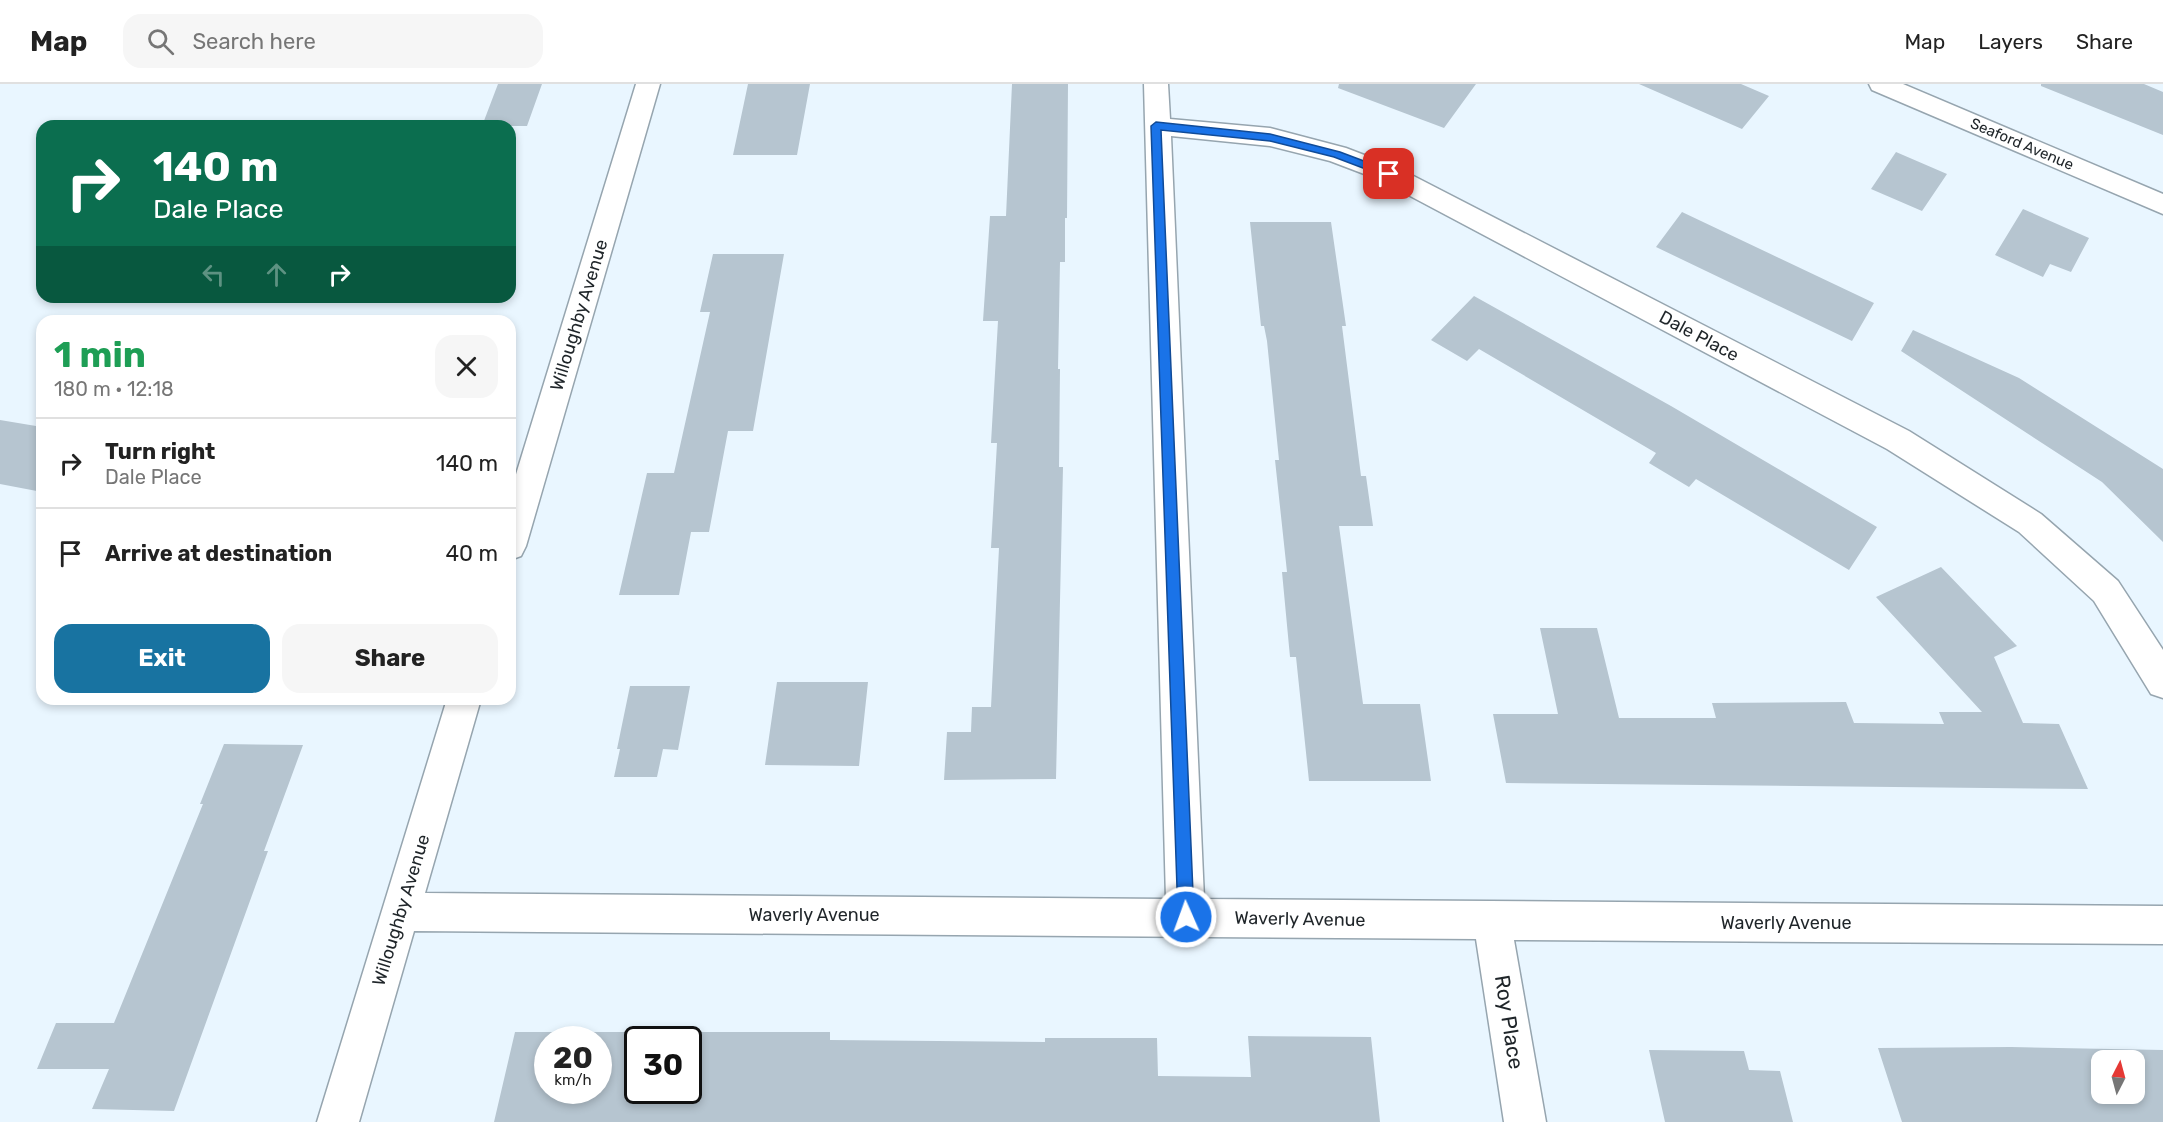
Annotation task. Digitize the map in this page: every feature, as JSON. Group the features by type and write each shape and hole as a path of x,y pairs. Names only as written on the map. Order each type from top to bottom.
{"street":[{"name":"Willoughby Avenue","path":"516,526 648,84"},
{"path":"1156,84 1186,917"},
{"name":"Seaford Avenue","path":"1881,84 2163,205"},
{"name":"Dale Place","path":"1156,126 1270,137 1337,154 1389,174 1898,440 2030,523 2106,591 2163,682"},
{"name":"Willoughby Avenue","path":"338,1122 462,705"},
{"name":"Waverly Avenue","path":"400,912 1186,917 1492,922 2163,925"},
{"name":"Roy Place","path":"1492,922 1525,1122"}],"building":[{"path":"498,84 542,84 527,126 516,126 516,120 484,120"},
{"path":"748,84 810,84 797,155 733,155"},
{"path":"1012,84 1068,84 1067,218 1065,218 1065,262 1060,262 1058,369 1060,369 1059,467 1063,467 1056,779 944,780 947,732 971,732 972,707 991,707 999,548 991,548 997,443 991,443 998,321 983,321 990,216 1006,216"},
{"path":"1339,84 1476,84 1444,128 1338,88"},
{"path":"1639,84 1741,84 1769,96 1742,129"},
{"path":"2041,84 2144,84 2163,92 2163,135 2041,86"},
{"path":"1896,152 1947,174 1922,211 1871,189"},
{"path":"2023,209 2089,238 2071,272 2050,264 2043,277 1995,255"},
{"path":"1682,212 1874,303 1852,341 1656,247"},
{"path":"1250,222 1331,222 1346,326 1342,326 1361,476 1366,476 1373,526 1339,526 1363,704 1420,704 1431,781 1309,781 1296,657 1290,657 1282,572 1287,572 1275,460 1279,460 1267,341 1264,326 1261,326"},
{"path":"713,254 784,254 753,431 728,431 709,532 691,532 679,595 619,595 647,473 674,473 710,312 700,312"},
{"path":"1474,296 1671,406 1877,527 1849,570 1696,479 1689,487 1649,463 1656,453 1479,349 1467,361 1431,340"},
{"path":"1913,330 2019,378 2163,469 2163,542 2102,482 1901,351"},
{"path":"0,420 36,426 36,491 0,484"},
{"path":"1941,567 2017,646 1994,657 2023,723 2059,724 2088,789 1506,783 1493,714 1558,714 1540,628 1597,628 1619,718 1716,718 1712,703 1846,702 1854,723 1944,724 1939,712 1982,712 1876,597"},
{"path":"777,682 868,682 859,766 765,765"},
{"path":"630,686 690,686 678,750 663,749 657,777 614,777 620,749 617,749"},
{"path":"224,744 303,745 264,851 268,851 174,1111 92,1109 109,1069 37,1069 56,1023 114,1023 203,804 200,804"},
{"path":"515,1032 534,1032 534,1104 612,1104 612,1032 624,1032 624,1104 702,1104 702,1032 830,1032 830,1040 1045,1042 1045,1038 1157,1038 1158,1076 1251,1077 1248,1036 1371,1037 1380,1122 494,1122"},
{"path":"2011,1047 2163,1050 2163,1122 1902,1122 1878,1048"},
{"path":"1649,1050 1744,1051 1749,1070 1780,1071 1793,1122 1665,1122"}],"route":[{"path":"1186,917 1156,126 1270,137 1337,154 1389,174"}]}
